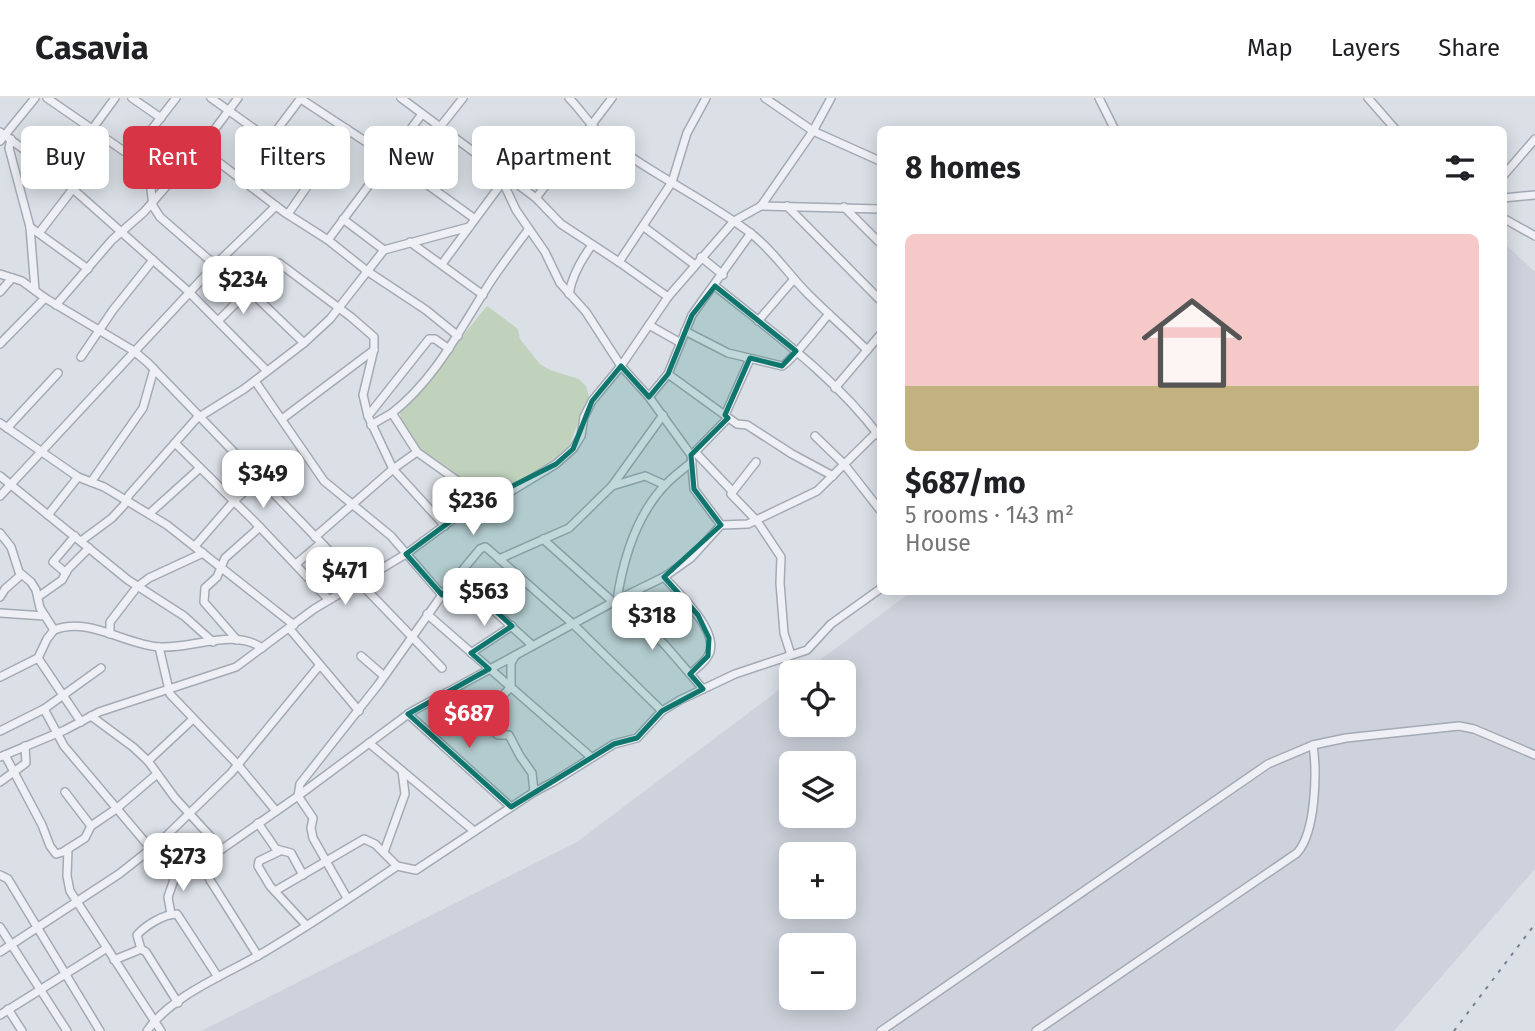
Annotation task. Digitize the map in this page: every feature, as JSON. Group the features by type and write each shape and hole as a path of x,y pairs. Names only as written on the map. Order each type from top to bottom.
{"street":[{"path":"4,137 35,98"},
{"path":"47,98 90,126"},
{"path":"94,126 115,98"},
{"path":"132,98 161,118"},
{"path":"155,126 176,98"},
{"path":"211,98 250,126"},
{"path":"217,126 238,98"},
{"path":"280,126 301,98 343,126"},
{"path":"401,98 439,126"},
{"path":"441,126 463,98"},
{"path":"593,126 612,98"},
{"path":"619,262 672,182 687,133 706,98"},
{"path":"765,98 813,131 877,160"},
{"path":"157,774 116,809 91,825 85,838 59,853 53,852 43,825 14,772 2,756 111,707 230,670 329,600 406,554 467,509 528,482 556,464 573,449 581,436 584,417 592,401 621,366 668,297 734,221 761,206 813,131 831,98"},
{"path":"1099,98 1113,126"},
{"path":"1368,98 1392,126"},
{"path":"571,99 591,126"},
{"path":"413,126 422,114"},
{"path":"4,137 48,167 189,292 267,371"},
{"path":"4,137 30,227 35,290"},
{"path":"1507,171 1535,139"},
{"path":"458,141 472,153"},
{"path":"635,159 699,196 751,233 867,350"},
{"path":"221,164 367,271 426,310 458,336"},
{"path":"151,189 160,217 216,264 229,271 304,343"},
{"path":"56,305 164,189"},
{"path":"288,214 305,189"},
{"path":"328,240 365,189"},
{"path":"433,189 475,219"},
{"path":"442,264 498,189"},
{"path":"510,189 528,230 545,252 560,282 592,322 621,366 649,397 692,456 732,491 732,496 757,521 781,557 784,633 791,654"},
{"path":"522,189 537,198 561,224 668,297"},
{"path":"537,198 544,189"},
{"path":"39,233 72,190"},
{"path":"1507,198 1535,195"},
{"path":"0,496 189,292 276,206"},
{"path":"761,206 877,209"},
{"path":"787,206 877,297"},
{"path":"843,206 877,240"},
{"path":"342,219 384,250"},
{"path":"1507,220 1535,236"},
{"path":"644,226 695,265"},
{"path":"30,227 88,269"},
{"path":"66,573 53,562 78,539 112,518 200,416 227,401 304,343 340,309 384,250 469,227"},
{"path":"372,425 408,400 449,349 528,230"},
{"path":"649,397 667,374 692,315 751,233"},
{"path":"410,242 483,295"},
{"path":"569,294 582,259 592,246"},
{"path":"701,257 723,275"},
{"path":"81,357 98,330 153,260"},
{"path":"279,263 366,328 373,337 374,349 363,395 368,416 393,469 445,526"},
{"path":"0,274 22,281 56,305 134,351 442,668"},
{"path":"0,292 12,278"},
{"path":"758,321 794,279"},
{"path":"715,286 796,351 877,430"},
{"path":"218,321 249,290"},
{"path":"0,344 45,298"},
{"path":"685,331 728,353 782,366 789,362 829,314"},
{"path":"649,325 679,342"},
{"path":"835,388 877,338"},
{"path":"368,416 429,339 435,339 449,349"},
{"path":"282,419 374,349"},
{"path":"615,601 624,562 644,512 727,416 750,359"},
{"path":"91,482 143,408 154,369"},
{"path":"7,428 58,373"},
{"path":"667,374 737,424 747,425 792,454 834,476"},
{"path":"255,381 324,481 391,536 442,595"},
{"path":"392,413 417,452 486,501"},
{"path":"499,559 569,528 612,486 663,415"},
{"path":"0,423 78,477 126,500 195,546 292,626 319,666 359,711"},
{"path":"44,709 64,746 151,849 170,870 186,869 222,849 298,796 408,714 664,577 691,558 721,524 748,524 757,521 817,491 877,434"},
{"path":"815,436 844,464 877,506"},
{"path":"175,443 329,600"},
{"path":"296,564 354,505 393,469 417,452"},
{"path":"692,456 694,489 721,524"},
{"path":"732,491 756,462"},
{"path":"149,514 201,468"},
{"path":"0,476 137,587 184,616 213,642"},
{"path":"612,486 645,476 665,485"},
{"path":"48,515 78,477"},
{"path":"195,546 234,501 259,478"},
{"path":"237,640 204,599 206,585 217,577 230,552 260,527"},
{"path":"0,533 11,547 21,575 31,582 40,608 54,630"},
{"path":"543,539 665,645 703,689"},
{"path":"298,796 305,778 359,711 427,614 480,549 485,547 573,624 662,711"},
{"path":"38,597 62,580 89,548"},
{"path":"110,634 110,622 137,587 149,578 203,553"},
{"path":"0,597 21,575"},
{"path":"457,577 533,645"},
{"path":"664,577 698,615 709,638 711,649 708,656 690,674"},
{"path":"275,891 364,839 384,852 397,866 416,870 534,792 614,744 637,738 662,711 735,674 807,650 831,624 877,591"},
{"path":"0,613 45,616"},
{"path":"427,614 591,758"},
{"path":"0,677 38,658 54,630 76,626 159,647 237,640 253,642 262,648"},
{"path":"471,653 512,626"},
{"path":"159,647 170,694 238,765 276,811"},
{"path":"481,719 511,687 511,663 515,655"},
{"path":"361,656 384,676"},
{"path":"38,658 81,722"},
{"path":"0,952 78,902 151,849 238,765 319,666"},
{"path":"0,731 44,709 101,668"},
{"path":"449,692 498,735 509,735 517,753 533,773 534,792"},
{"path":"408,714 511,807"},
{"path":"91,716 148,761 175,798 222,849"},
{"path":"148,761 193,719"},
{"path":"881,1031 1268,764 1313,745 1346,738 1459,726 1474,729 1535,755"},
{"path":"369,743 474,831"},
{"path":"1036,1031 1297,853 1303,846 1312,807 1315,773 1313,745"},
{"path":"0,782 26,763 25,746"},
{"path":"384,852 405,794 402,771"},
{"path":"65,792 91,825"},
{"path":"298,796 313,818 312,834 347,898"},
{"path":"258,823 271,843 280,850 291,853 303,875"},
{"path":"68,849 67,884 161,1031"},
{"path":"280,850 257,863 275,891 306,925"},
{"path":"202,860 210,880 258,956"},
{"path":"147,1031 178,1003 218,977 258,956 397,866"},
{"path":"171,914 169,892 177,871"},
{"path":"0,875 8,879 100,1031"},
{"path":"178,1003 146,952 141,949 137,935 140,931 171,914 180,916 218,977"},
{"path":"0,927 67,1031"},
{"path":"0,1015 107,948"},
{"path":"114,960 141,949"},
{"path":"8,1009 22,1031"}],"highlighted area":[{"path":"715,286 796,351 782,366 750,358 725,415 728,418 691,455 694,489 721,525 664,577 698,615 709,638 708,656 690,674 703,689 662,711 637,738 614,744 511,807 408,714 489,669 471,653 512,626 458,577 442,595 406,554 467,509 556,464 573,449 592,401 621,366 649,397 668,374 692,315"}],"shaded area":[{"path":"1507,246 1535,272 1535,869 1394,1031 201,1031 577,842 779,690 779,737 856,737 856,660 820,660 907,595 1507,595"}],"green space":[{"path":"487,306 518,329 520,339 540,364 579,379 586,386 589,396 568,448 559,459 493,496 467,485 437,464 411,438 400,413"}],"railway":[{"path":"1454,1031 1535,924"}]}
